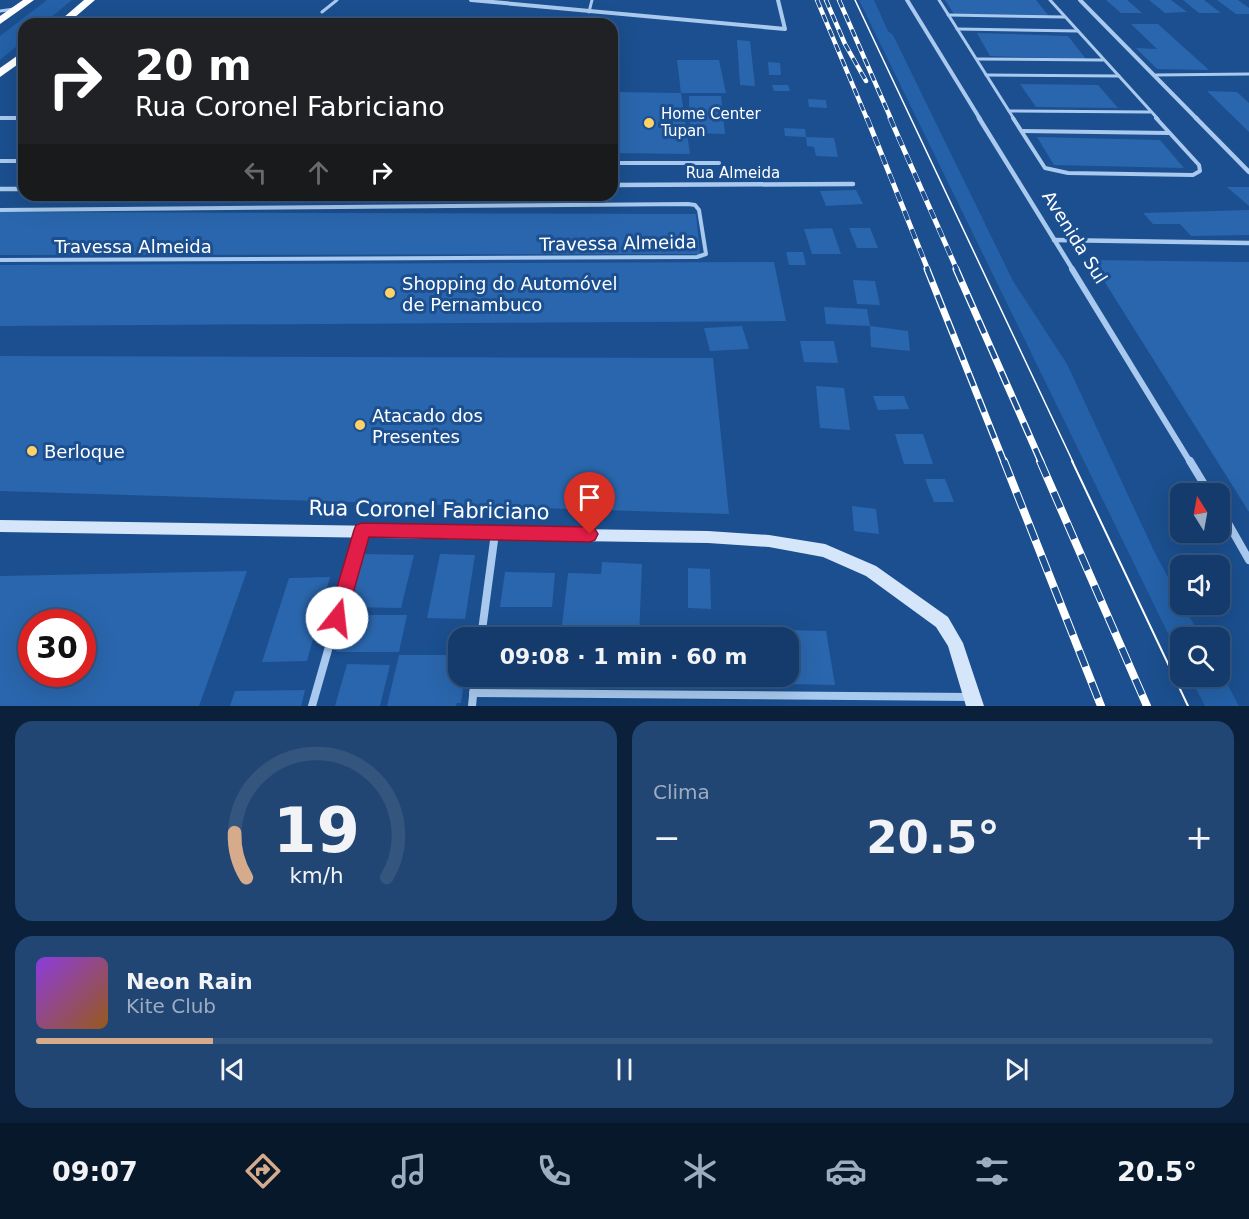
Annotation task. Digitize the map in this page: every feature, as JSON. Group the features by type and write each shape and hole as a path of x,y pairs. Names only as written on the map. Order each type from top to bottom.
{"highway":[{"path":"0,21 28,0"},
{"path":"68,18 90,0"},
{"path":"0,74 18,59"}],"street":[{"path":"471,0 784,29 778,0"},
{"name":"Avenida Sul","path":"907,0 1203,483"},
{"path":"1080,0 1249,172"},
{"name":"Rua Almeida","path":"618,185 853,184"},
{"path":"0,189 18,189"},
{"path":"1054,240 1249,243"},
{"name":"Rua Coronel Fabriciano","path":"0,526 708,537 769,541 825,550 871,571 915,600 942,622 950,636 974,701"},
{"path":"1230,527 1249,560"},
{"path":"312,706 362,530"},
{"path":"482,627 495,533"},
{"path":"471,706 474,687"},
{"path":"473,693 974,701"}],"lane":[{"path":"322,12 337,0"},
{"path":"589,12 592,0"},
{"path":"939,0 1045,168 1057,171 1193,175 1200,171 1199,165 1050,0"},
{"path":"0,11 17,9"},
{"path":"948,15 1065,17"},
{"path":"957,28 1078,31"},
{"path":"977,59 1104,60"},
{"path":"1156,75 1249,74"},
{"path":"986,75 1119,76"},
{"path":"1009,111 1150,111"},
{"path":"0,118 18,118"},
{"path":"1022,131 1169,133"},
{"path":"0,161 18,161"},
{"path":"618,163 719,163"},
{"name":"Travessa Almeida","path":"0,210 688,204 695,205 699,210 706,254 702,257 0,260"}],"shaded area":[{"path":"47,0 72,0 50,18 24,18"},
{"path":"859,0 874,0 1013,281 1067,364 1170,581 1170,615 1189,615 1195,627 1170,627 1170,638"},
{"path":"18,22 18,45 0,60 0,36"},
{"path":"1195,687 1229,687 1239,706 1205,706"}],"building":[{"path":"945,0 1036,0 1048,15 954,14"},
{"path":"1106,0 1127,0 1142,13 1121,13"},
{"path":"1149,0 1171,0 1187,12 1165,13"},
{"path":"1183,0 1204,0 1221,13 1199,13"},
{"path":"1217,0 1238,0 1249,8 1249,14 1236,14"},
{"path":"1131,24 1158,24 1209,70 1157,69 1136,48 1157,49"},
{"path":"977,33 1068,36 1086,59 990,56"},
{"path":"737,40 750,41 755,86 740,85"},
{"path":"677,60 719,60 726,93 681,93"},
{"path":"768,62 780,63 781,75 769,75"},
{"path":"1020,84 1098,85 1118,108 1036,107"},
{"path":"772,85 788,85 790,91 774,91"},
{"path":"1207,91 1237,92 1249,103 1249,132"},
{"name":"Home Center Tupan","path":"618,92 681,93 690,154 618,153"},
{"path":"689,96 721,96 725,134 690,133"},
{"path":"808,99 826,100 827,108 809,107"},
{"path":"784,128 805,129 806,137 785,136"},
{"path":"806,137 834,138 838,157 816,156 814,147 807,146"},
{"path":"1037,137 1160,140 1184,168 1054,165"},
{"path":"1227,187 1249,187 1249,206"},
{"path":"856,190 863,204 826,206 820,191"},
{"path":"1249,210 1249,235 1191,236 1180,224 1153,224 1143,213"},
{"name":"Shopping do Automóvel de Pernambuco","path":"0,212 696,214 700,254 0,255"},
{"path":"832,228 841,254 812,254 804,229"},
{"path":"849,228 870,228 878,248 857,248"},
{"path":"786,252 803,252 806,265 789,265"},
{"path":"1091,260 1249,262 1249,512"},
{"name":"Shopping do Automóvel de Pernambuco","path":"774,262 786,321 0,326 0,265"},
{"path":"853,280 875,281 880,305 857,304"},
{"path":"824,307 867,309 870,326 826,324"},
{"path":"742,326 749,349 710,351 704,328"},
{"path":"870,326 908,331 910,351 871,347"},
{"path":"800,341 834,341 838,363 804,362"},
{"name":"Atacado dos Presentes","path":"0,356 713,358 729,514 0,491"},
{"path":"816,386 844,388 850,430 820,428"},
{"path":"873,396 904,396 909,409 878,410"},
{"path":"895,434 923,434 933,464 904,464"},
{"path":"925,479 945,479 954,502 934,502"},
{"path":"852,506 876,509 879,534 854,531"},
{"path":"364,554 414,555 401,608 349,607"},
{"path":"440,554 475,555 465,619 427,618"},
{"path":"602,562 642,564 639,627 562,626 568,573 601,574"},
{"path":"688,568 710,569 711,609 688,608"},
{"path":"247,571 199,706 0,706 0,576"},
{"path":"505,572 555,573 552,607 500,607"},
{"path":"330,577 307,661 262,662 289,578"},
{"path":"346,615 407,615 399,652 336,652"},
{"path":"799,630 826,631 835,685 799,684"},
{"path":"399,655 448,655 448,687 463,687 461,703 457,703 456,706 387,706"},
{"path":"347,664 390,665 380,706 335,706"},
{"path":"305,690 301,706 230,706 235,691"}],"tram line":[{"path":"855,0 1073,462"},
{"path":"1072,461 1188,706"}],"railway":[{"path":"817,0 867,119"},
{"path":"826,0 845,44 866,81"},
{"path":"839,0 891,119"},
{"path":"867,118 928,270"},
{"path":"890,118 957,270"},
{"path":"927,269 1004,462"},
{"path":"956,269 1041,462"},
{"path":"1004,461 1101,706"},
{"path":"1040,461 1147,706"}],"place":[{"name":"Home Center Tupan","path":"649,123"},
{"name":"Shopping do Automóvel de Pernambuco","path":"390,293"},
{"name":"Atacado dos Presentes","path":"360,425"},
{"name":"Berloque","path":"32,451"}],"route":[{"path":"337,618 362,530 590,534"}]}
